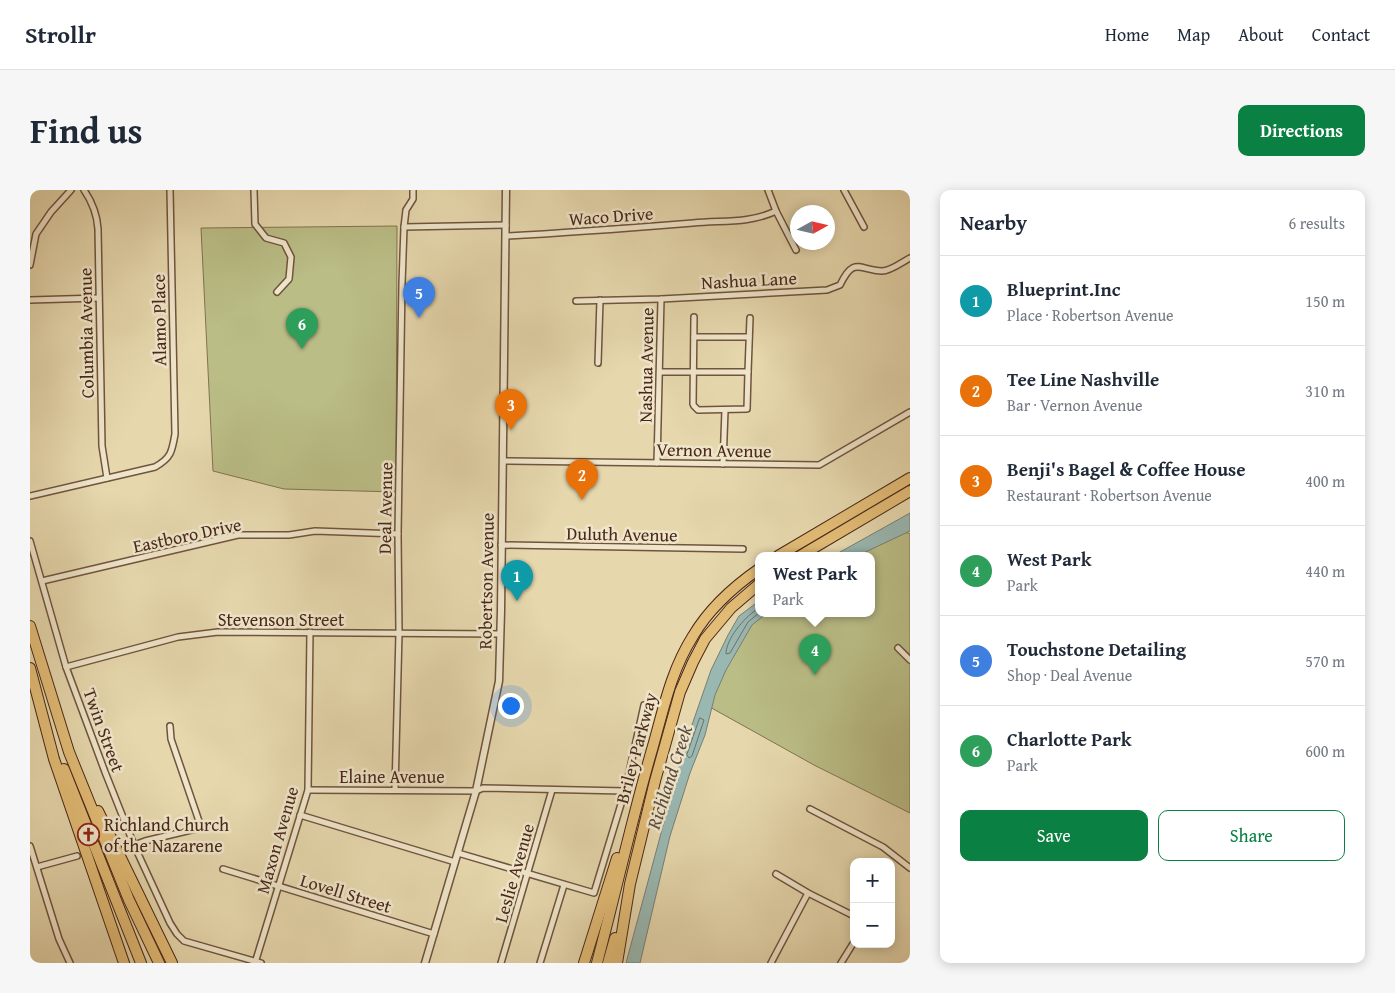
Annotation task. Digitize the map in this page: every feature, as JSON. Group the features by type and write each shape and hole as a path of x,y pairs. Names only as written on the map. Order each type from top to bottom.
{"highway":[{"path":"785,552 910,478"},
{"path":"807,552 910,491"},
{"name":"Briley Parkway","path":"597,963 642,783 671,679 692,637 713,609 744,579 755,572"},
{"name":"Briley Parkway","path":"616,963 630,884 680,692 693,662 706,639 731,608 755,587"},
{"path":"30,626 73,762 129,900 158,963"},
{"path":"30,668 54,759 124,963"},
{"path":"37,693 60,758 141,963"},
{"path":"73,762 172,963"},
{"path":"584,963 642,783"},
{"path":"608,963 630,884"},
{"path":"119,905 145,963"}],"street":[{"path":"30,265 36,234 51,212 71,190"},
{"name":"Columbia Avenue","path":"84,190 97,215 102,446 107,478"},
{"name":"Alamo Place","path":"107,478 155,467 165,461 173,450 175,434 170,190"},
{"path":"254,190 255,224 266,238 284,242 291,257 289,279 276,292"},
{"name":"Deal Avenue","path":"395,790 399,634 398,534 402,284 404,227 406,210 413,199 413,190"},
{"name":"Robertson Avenue","path":"425,963 476,791 498,681 502,545 506,190"},
{"path":"768,190 790,238"},
{"path":"844,190 864,227"},
{"name":"Waco Drive","path":"506,236 584,232 700,222 747,221 776,211"},
{"path":"404,227 506,225"},
{"path":"30,237 36,234"},
{"name":"Nashua Lane","path":"576,301 661,299 827,290 840,284 845,274 852,268 860,266 883,271 910,258"},
{"path":"30,300 99,298"},
{"name":"Nashua Avenue","path":"657,463 661,299"},
{"path":"598,362 600,300"},
{"path":"694,317 694,406 698,410 747,409 750,318"},
{"path":"694,337 749,337"},
{"path":"660,372 748,372"},
{"path":"723,464 725,410"},
{"name":"Vernon Avenue","path":"503,461 819,465 910,412"},
{"path":"30,496 107,478"},
{"name":"Eastboro Drive","path":"42,581 238,535 289,536 315,531 398,534"},
{"name":"Twin Street","path":"30,541 66,667 104,772 134,845 170,923 184,941 257,962"},
{"name":"Duluth Avenue","path":"502,545 743,549"},
{"name":"Stevenson Street","path":"66,667 178,637 218,632 500,634"},
{"name":"Maxon Avenue","path":"257,962 308,790 310,632"},
{"path":"898,648 910,660"},
{"path":"458,853 594,894 625,791 644,705"},
{"path":"170,726 171,739 202,827"},
{"name":"Elaine Avenue","path":"308,790 476,791 483,788 625,791"},
{"name":"Leslie Avenue","path":"501,963 552,790"},
{"path":"810,809 883,847 910,868"},
{"path":"300,815 455,862"},
{"path":"134,845 208,826"},
{"path":"30,846 59,939 70,963"},
{"path":"37,867 77,856"},
{"name":"Lovell Street","path":"223,869 434,934"},
{"path":"776,874 850,914"},
{"path":"540,963 564,885"},
{"path":"771,963 808,893"},
{"path":"841,963 850,948"}],"green space":[{"path":"397,226 396,492 284,489 213,471 201,228"},
{"path":"904,531 910,534 910,813 814,765 708,706 730,650 758,617 875,617 875,552 862,552"}],"water":[{"path":"910,513 910,531 865,552 840,552"},
{"path":"755,604 755,617 762,617 752,625 726,670 715,695 705,735 690,773 670,836 640,963 626,963 684,748 711,670 739,616"}],"place":[{"name":"Touchstone Detailing","path":"419,318"},
{"name":"Charlotte Park","path":"302,349"},
{"name":"Benji's Bagel & Coffee House","path":"511,430"},
{"name":"Tee Line Nashville","path":"582,500"},
{"name":"Blueprint.Inc","path":"517,601"},
{"name":"West Park","path":"815,675"},
{"name":"Richland Church of the Nazarene","path":"88,834"}],"water label":[{"name":"Richland Creek","path":"669,777"}]}
